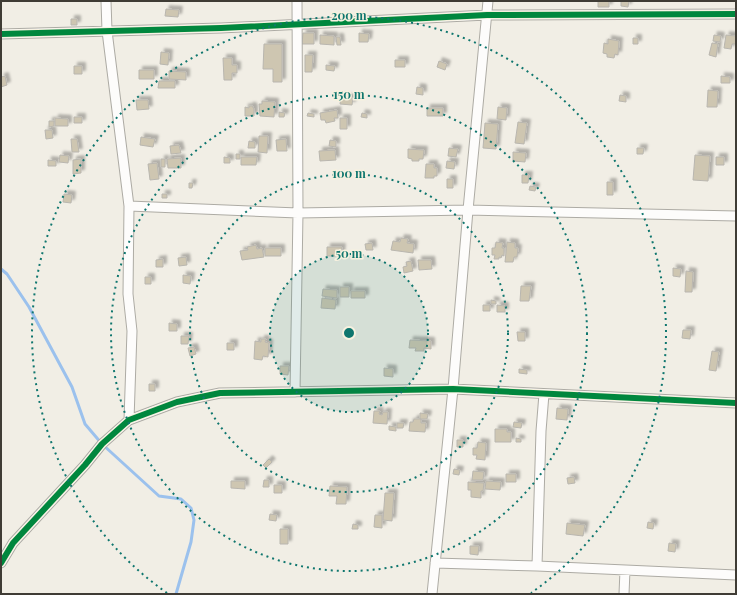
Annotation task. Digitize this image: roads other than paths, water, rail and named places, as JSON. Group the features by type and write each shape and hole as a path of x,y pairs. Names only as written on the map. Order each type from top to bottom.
{"street":[{"path":"106,1 107,31 129,206 128,294 132,331 129,420"},
{"path":"295,392 298,213 297,1"},
{"path":"432,594 453,389 488,1"},
{"path":"1,34 221,28 297,23 487,15 736,14"},
{"path":"129,206 298,213 468,210 736,216"},
{"path":"1,563 13,543 85,465 102,444 129,420 177,402 220,393 453,389 736,403"},
{"path":"537,566 541,438 544,394"},
{"path":"435,563 736,575"},
{"path":"624,594 625,570"}],"waterway":[{"path":"1,269 7,274 29,307 72,387 85,424 102,444 159,496 181,499 191,508 194,520 191,542 176,594"}]}
